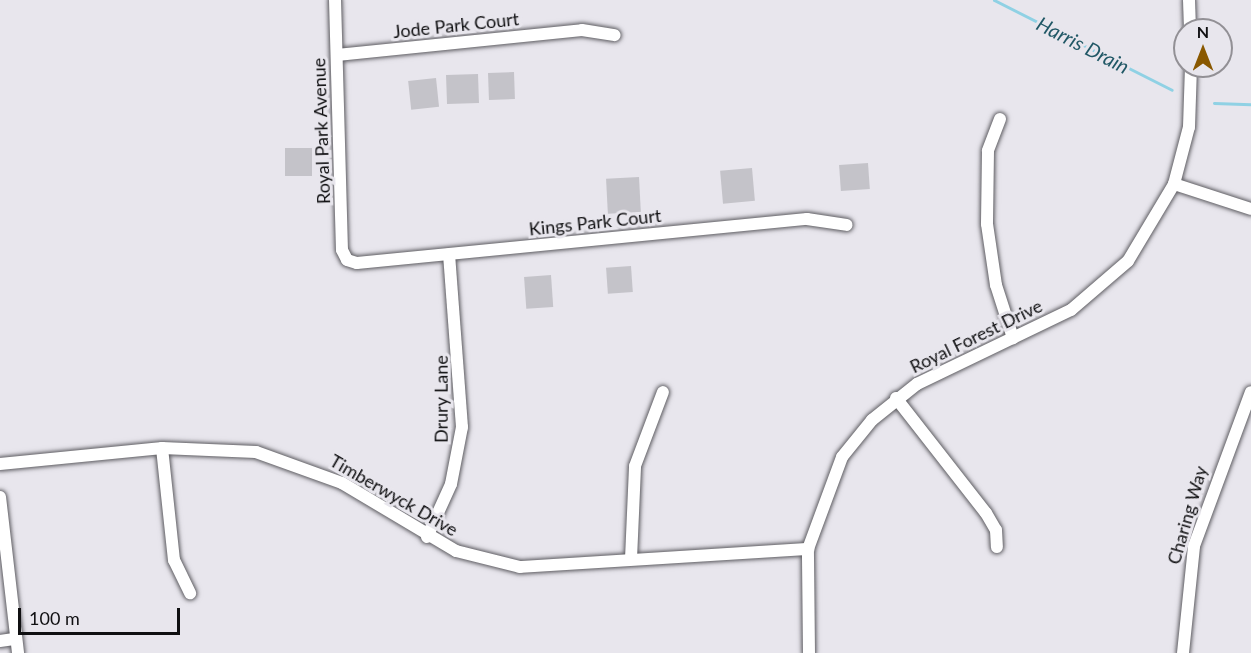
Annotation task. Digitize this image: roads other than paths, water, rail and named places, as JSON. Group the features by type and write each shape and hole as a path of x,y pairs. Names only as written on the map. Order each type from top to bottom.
{"street":[{"name":"Royal Park Avenue","path":"335,0 347,260"},
{"path":"1189,0 1190,18"},
{"name":"Jode Park Court","path":"337,55 582,30 615,35"},
{"name":"Royal Forest Drive","path":"809,653 808,549 842,458 896,398 941,370 1071,310 1105,285 1147,236 1174,184 1189,127 1191,78"},
{"path":"1000,119 988,151 987,224 996,285 1013,338"},
{"path":"1174,184 1251,209"},
{"name":"Kings Park Court","path":"347,260 449,254 807,219 847,225"},
{"name":"Drury Lane","path":"426,537 451,483 462,427 449,254"},
{"path":"631,559 635,466 663,392"},
{"name":"Charing Way","path":"1183,653 1194,546 1251,392"},
{"path":"896,398 986,513 996,530 997,547"},
{"path":"162,448 174,560 190,592"},
{"name":"Timberwyck Drive","path":"0,464 162,448 236,448 293,462 342,483 426,537 484,561 520,567 808,549"},
{"path":"0,497 14,639 18,653"},
{"path":"0,641 14,639"}],"waterway":[{"name":"Harris Drain","path":"994,0 1172,90"},
{"name":"Harris Drain","path":"1214,103 1251,104"}]}
